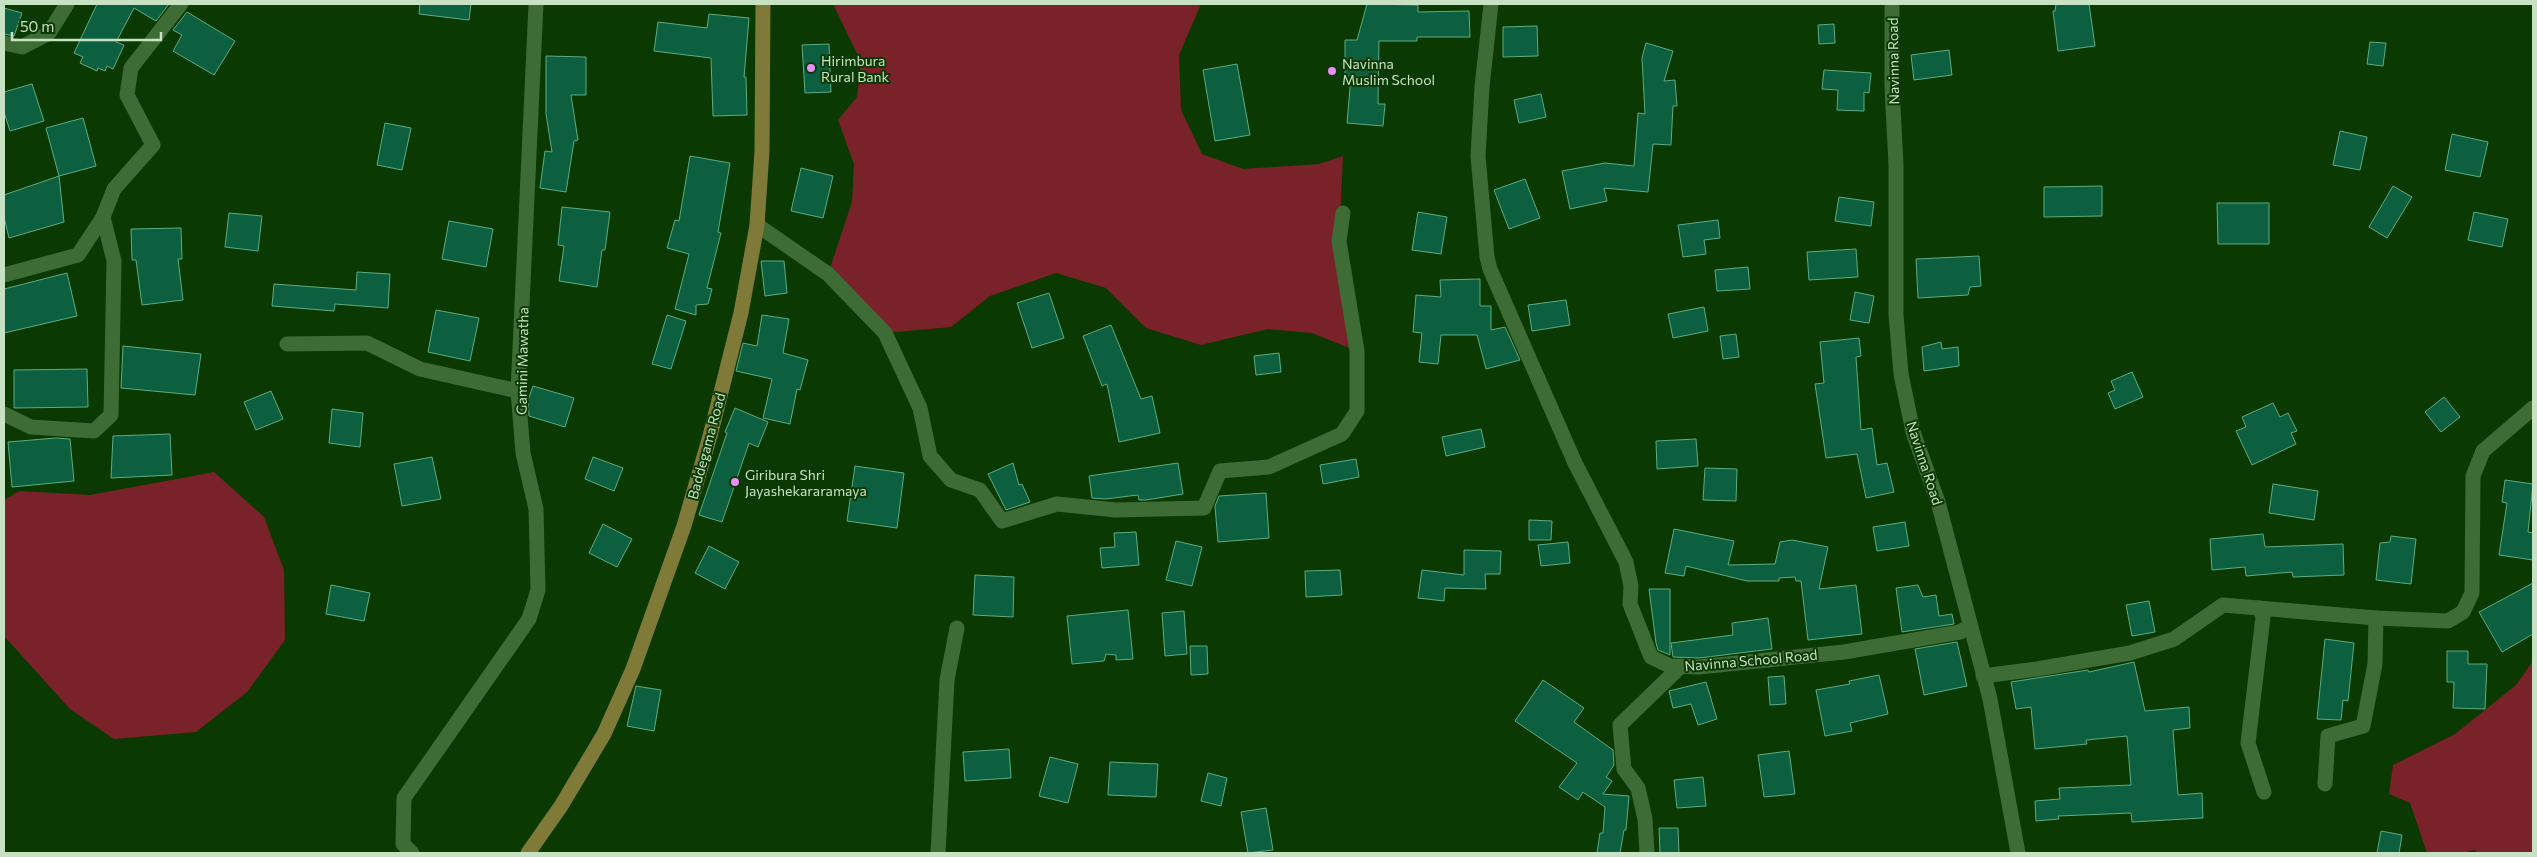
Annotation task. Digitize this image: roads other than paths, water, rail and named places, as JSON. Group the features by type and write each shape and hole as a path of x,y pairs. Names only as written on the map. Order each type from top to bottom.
{"main road":[{"name":"Baddegama Road","path":"528,853 561,806 604,734 633,669 684,526 710,436 741,313 757,224 762,151 762,4"}],"street":[{"path":"4,43 22,47 49,33 67,4"},
{"path":"4,275 78,255 103,217 114,189 153,144 127,95 131,68 181,4"},
{"name":"Gamini Mawatha","path":"412,853 403,844 404,798 529,619 538,590 536,509 523,453 518,391 536,4"},
{"name":"Navinna School Road","path":"1491,4 1482,87 1478,156 1487,257 1501,294 1575,463 1626,562 1631,586 1630,604 1651,657 1670,666 1699,667 1844,652 1960,632 1970,626"},
{"name":"Navinna Road","path":"1892,4 1892,88 1896,164 1896,315 1901,374 1913,432 1938,502 1990,699 2018,853"},
{"path":"757,224 828,274 885,333 920,408 930,456 951,480 980,490 1002,521 1057,504 1116,510 1204,508 1220,471 1269,467 1342,434 1357,411 1357,351 1338,241 1343,213"},
{"path":"4,414 31,427 94,430 111,415 114,261 103,217"},
{"path":"286,344 367,343 420,369 518,391"},
{"path":"1983,676 2130,653 2174,639 2223,605 2376,618 2448,621 2463,612 2472,593 2472,476 2484,451 2533,408"},
{"path":"2259,608 2263,617 2248,743 2264,792"},
{"path":"2325,784 2328,736 2363,726 2375,664 2376,618"},
{"path":"938,853 947,680 957,628"},
{"path":"1647,853 1644,819 1638,788 1624,769 1620,725 1681,666"}],"place":[{"name":"Hirimbura Rural Bank","path":"811,68"},
{"name":"Navinna Muslim School","path":"1332,71"},
{"name":"Giribura Shri Jayashekararamaya","path":"735,482"}]}
